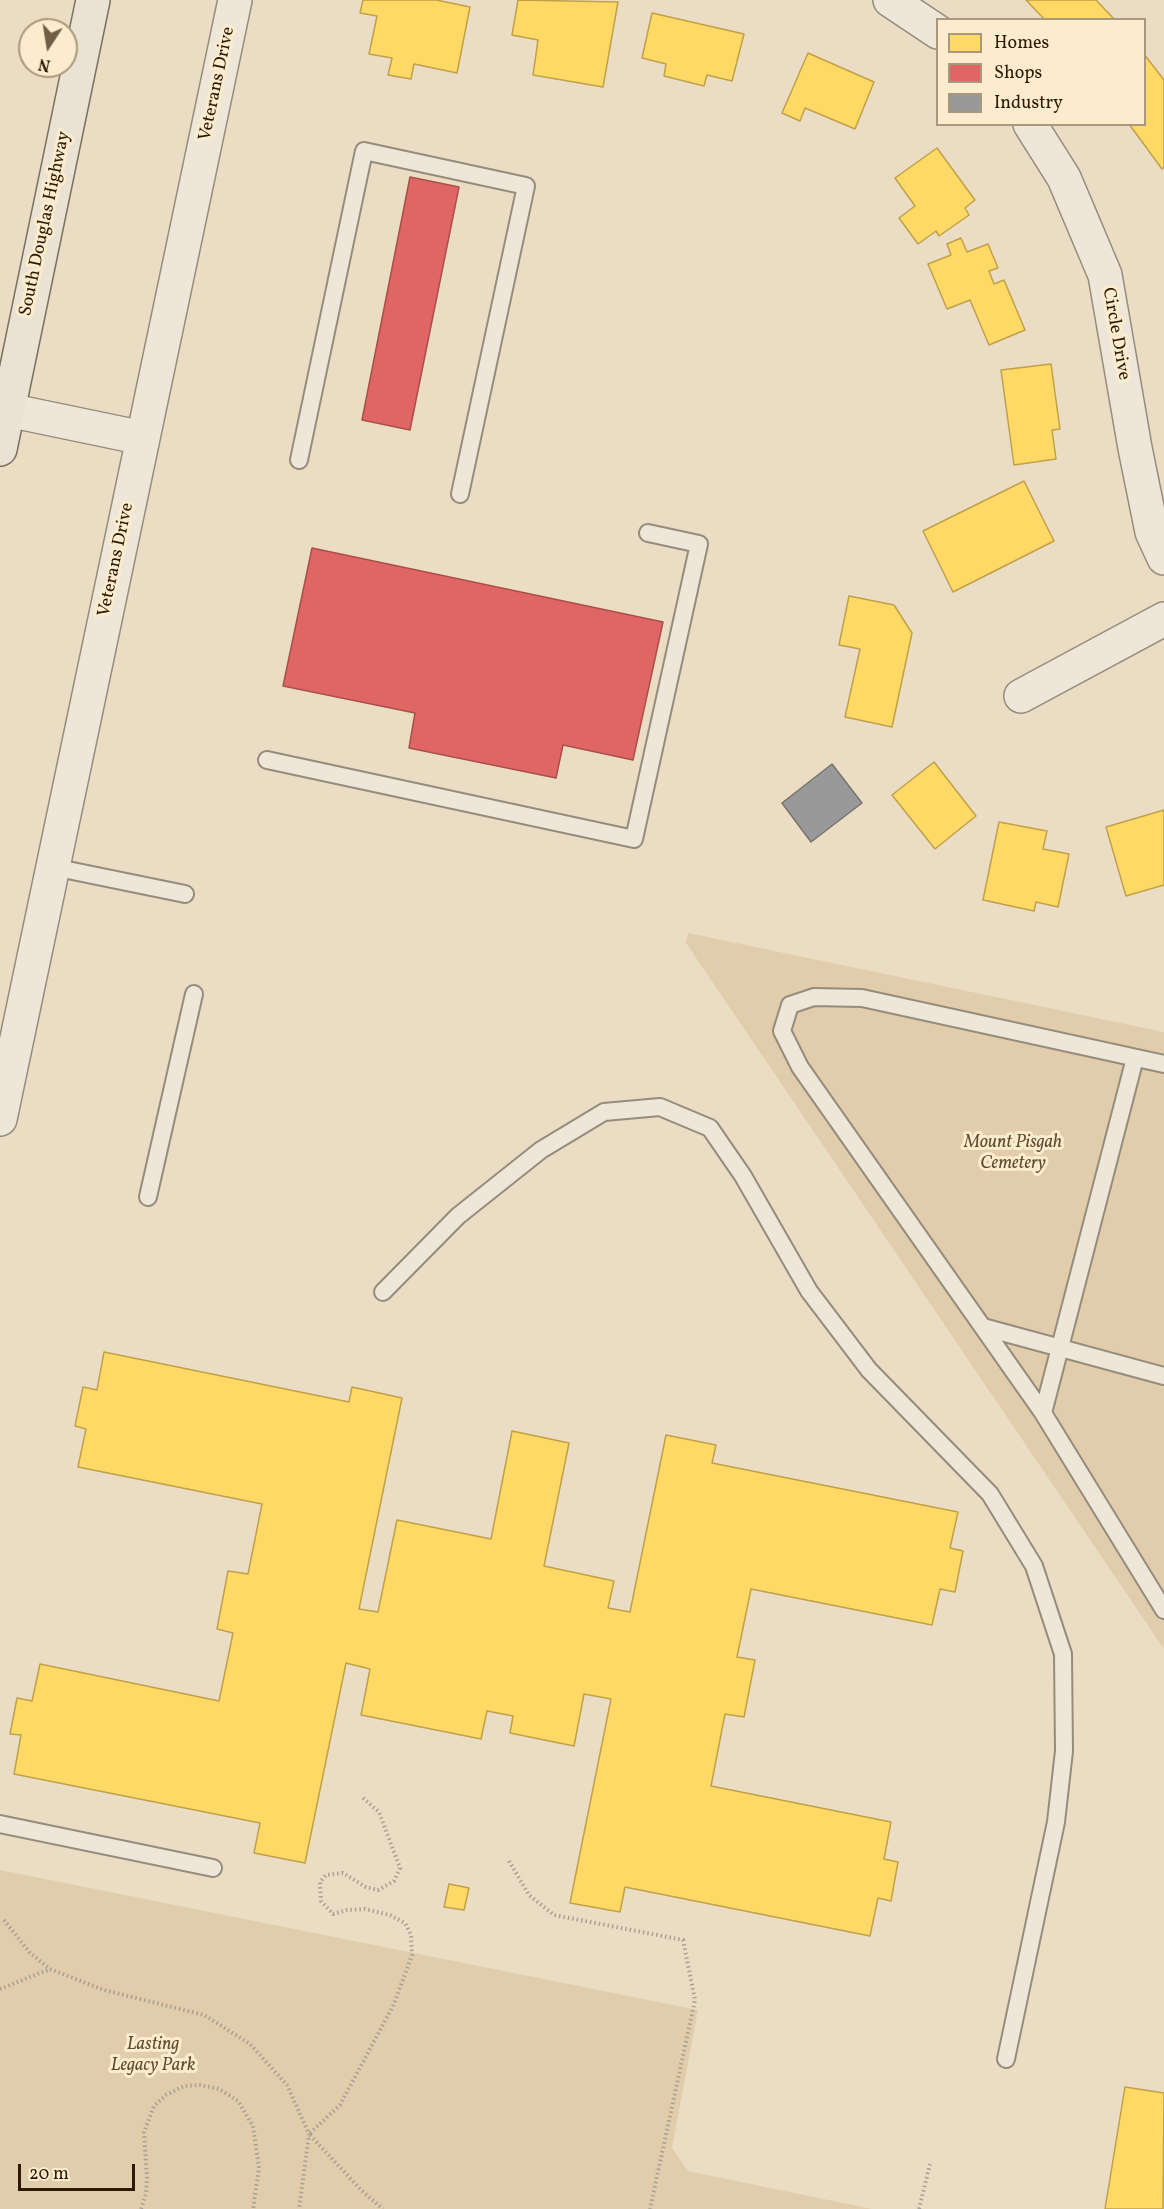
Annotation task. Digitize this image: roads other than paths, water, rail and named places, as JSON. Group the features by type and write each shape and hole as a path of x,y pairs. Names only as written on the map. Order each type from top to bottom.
{"main road":[{"name":"South Douglas Highway","path":"0,449 93,0"}],"street":[{"name":"Veterans Drive","path":"0,1119 235,0"},
{"path":"890,0 936,31"},
{"name":"Circle Drive","path":"1031,126 1064,178 1105,275 1152,532 1164,558"},
{"path":"8,410 143,438"},
{"path":"1021,696 1164,619"}],"lane":[{"path":"299,460 364,151 526,186 460,494"},
{"path":"267,760 634,839 699,544 648,533"},
{"path":"53,867 185,894"},
{"path":"148,1197 194,994"},
{"path":"1164,1064 862,998 814,997 790,1005 782,1031 800,1067 1043,1413 1164,1610"},
{"path":"1043,1413 1135,1058"},
{"path":"383,1292 458,1216 541,1150 604,1112 660,1107 710,1128 743,1176 809,1291 868,1370 990,1494 1034,1566 1063,1654 1064,1751 1056,1822 1006,2059"},
{"path":"983,1327 1164,1376"},
{"path":"0,1824 213,1868"}],"park label":[{"name":"Mount Pisgah Cemetery","path":"1013,1154"},
{"name":"Lasting Legacy Park","path":"153,2056"}]}
